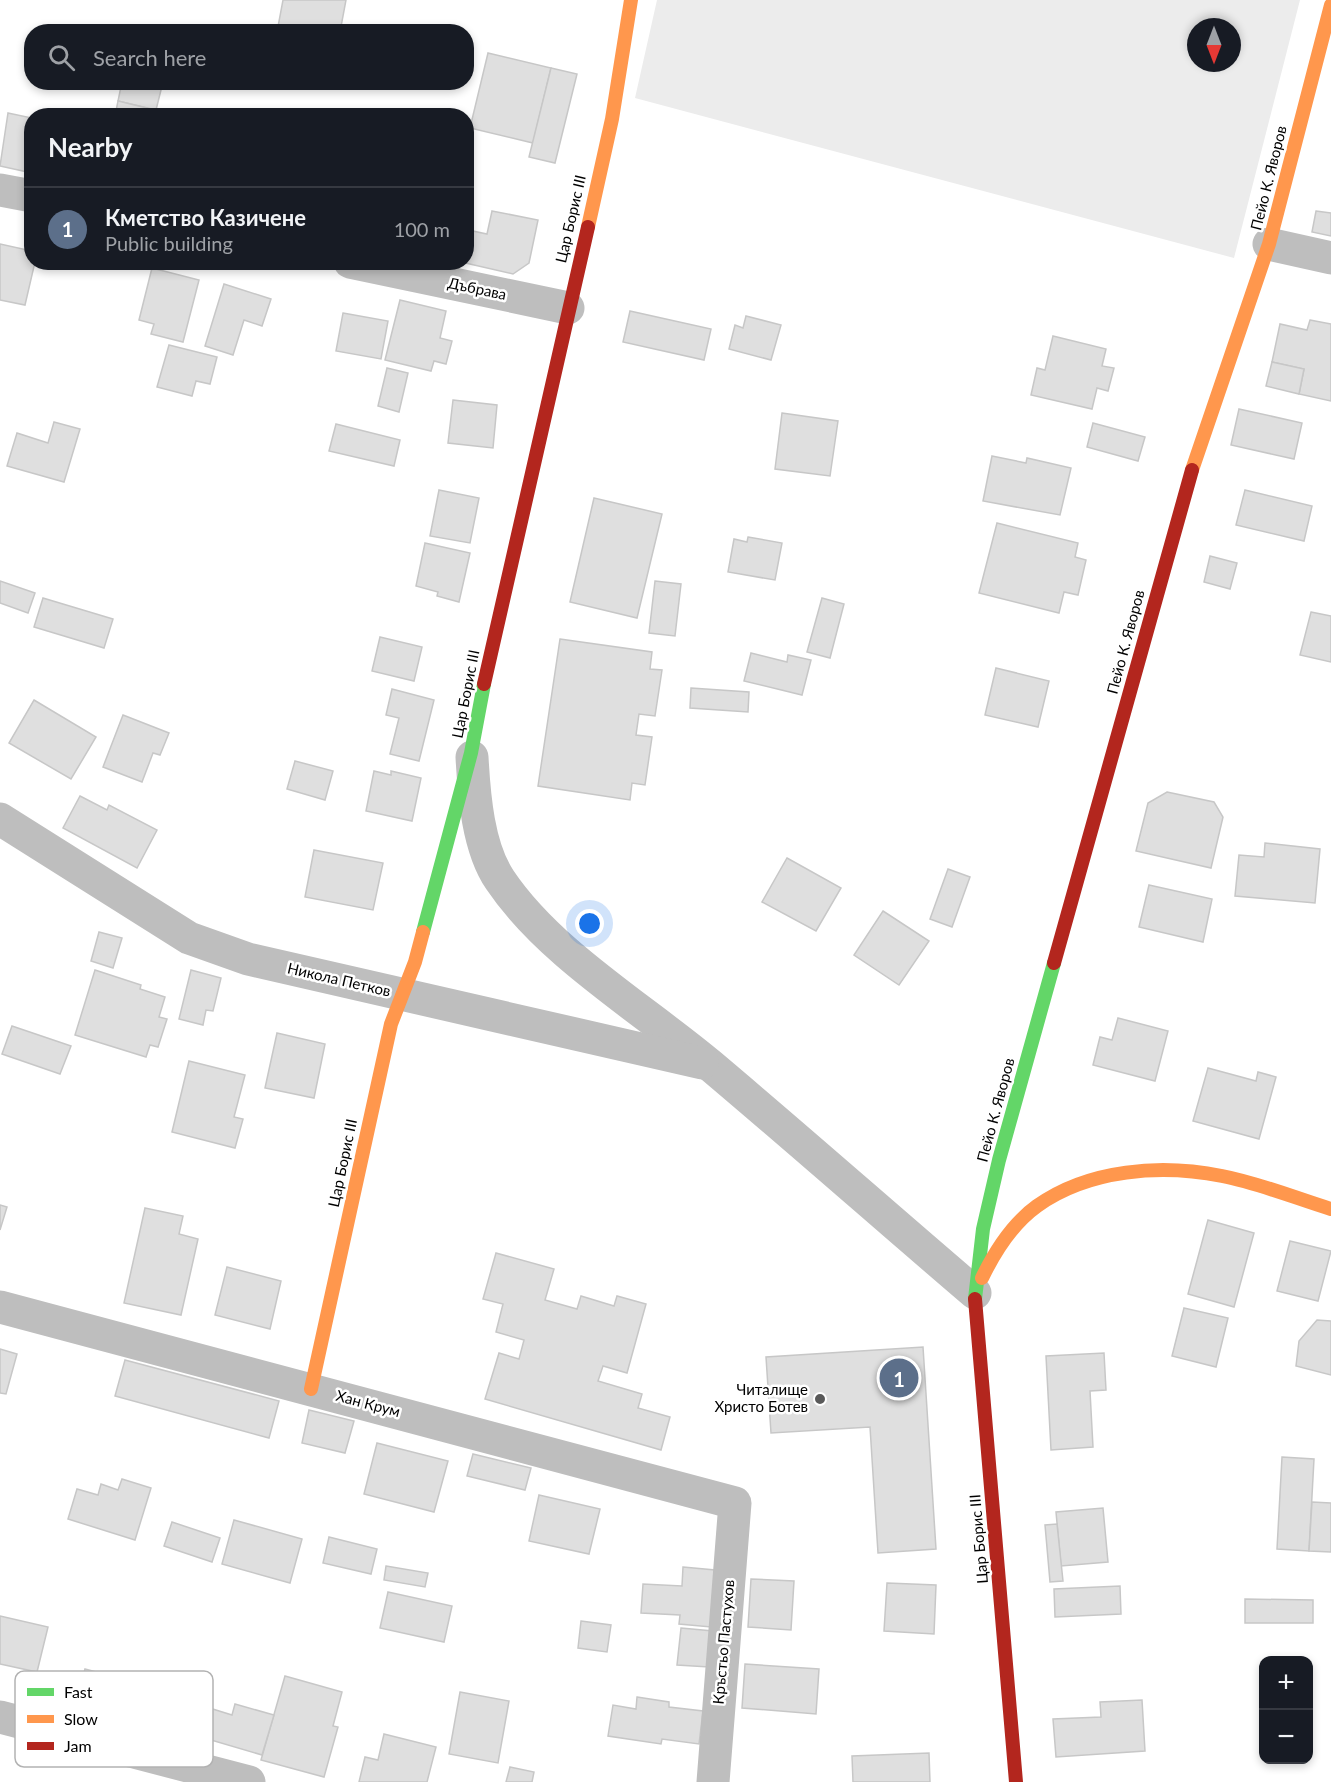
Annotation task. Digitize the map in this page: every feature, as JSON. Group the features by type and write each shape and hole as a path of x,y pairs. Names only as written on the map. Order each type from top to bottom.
{"street":[{"name":"Цар Борис III","path":"311,1389 391,1024 415,962 471,753 477,715 612,119 631,0"},
{"name":"Пейо К. Яворов","path":"975,1293 983,1229 999,1160 1182,499 1269,244 1331,5"},
{"path":"0,190 24,194"},
{"path":"1269,244 1331,258"},
{"name":"Дъбрава","path":"388,270 568,308"},
{"path":"471,753 475,807 498,878 524,912 555,942 709,1064 975,1293 992,1258 1014,1227 1038,1206 1071,1189 1103,1177 1141,1172 1182,1171 1222,1176 1331,1209"},
{"name":"Никола Петков","path":"0,819 189,938 248,959 709,1064"},
{"name":"Цар Борис III","path":"975,1293 1016,1782"},
{"name":"Хан Крум","path":"0,1307 735,1503"},
{"name":"Кръстьо Пастухов","path":"713,1782 735,1503"},
{"path":"0,1717 15,1721"},
{"path":"192,1767 249,1782"}],"shaded area":[{"path":"657,0 1300,0 1234,258 635,98"}],"building":[{"path":"283,0 346,0 342,24 278,24"},
{"path":"488,53 551,68 533,143 474,129 474,111"},
{"path":"551,68 577,74 555,163 529,157"},
{"path":"120,90 161,90 156,108 118,101"},
{"path":"118,101 147,108 117,108"},
{"path":"8,113 24,116 24,171 0,166"},
{"path":"492,211 538,220 529,263 513,274 474,265 474,231 487,234"},
{"path":"1316,211 1331,213 1331,236 1312,232"},
{"path":"0,244 24,249 24,270 33,270 25,305 0,300"},
{"path":"152,270 199,280 183,342 151,334 154,324 139,320"},
{"path":"224,284 271,299 262,326 244,320 233,355 205,346"},
{"path":"400,300 446,311 440,338 452,341 446,364 434,361 431,371 385,360"},
{"path":"630,311 711,329 704,360 623,342"},
{"path":"343,313 388,321 381,359 336,351"},
{"path":"746,316 781,325 771,360 729,349 735,325 743,328"},
{"path":"1310,320 1331,324 1331,401 1299,394 1304,369 1272,362 1280,324 1307,330"},
{"path":"1053,336 1106,349 1102,366 1114,368 1108,391 1097,388 1092,409 1031,395 1037,368 1045,370"},
{"path":"169,345 217,357 210,384 196,381 192,396 157,387"},
{"path":"1272,362 1304,369 1299,394 1266,386"},
{"path":"387,368 408,373 399,412 378,406"},
{"path":"453,400 497,405 493,448 448,443"},
{"path":"1239,409 1302,423 1294,459 1231,445"},
{"path":"782,413 838,421 830,476 775,469"},
{"path":"54,422 80,429 64,482 7,466 17,433 48,443"},
{"path":"1093,423 1145,437 1138,461 1087,447"},
{"path":"336,424 400,440 394,466 329,451"},
{"path":"992,456 1026,463 1027,458 1071,468 1060,515 983,501"},
{"path":"439,490 479,498 470,543 430,536"},
{"path":"1245,490 1312,506 1304,541 1236,525"},
{"path":"594,498 662,514 637,618 570,602"},
{"path":"997,523 1078,543 1075,557 1086,560 1078,595 1064,592 1059,613 979,593"},
{"path":"748,537 782,543 775,580 728,572 734,539 747,542"},
{"path":"425,543 470,553 459,602 437,596 438,592 416,586"},
{"path":"1210,556 1237,563 1230,589 1204,582"},
{"path":"0,581 35,593 28,613 0,603"},
{"path":"655,581 681,584 675,636 649,633"},
{"path":"43,598 113,619 104,648 34,627"},
{"path":"822,598 844,604 830,658 807,652"},
{"path":"1311,612 1331,616 1331,662 1300,655"},
{"path":"380,637 422,647 414,681 372,671"},
{"path":"560,639 652,652 650,669 662,670 655,716 639,714 636,735 652,737 645,785 632,783 630,800 538,786"},
{"path":"751,653 787,662 788,655 811,660 802,695 744,681"},
{"path":"996,668 1049,681 1038,727 985,715"},
{"path":"691,688 749,692 748,712 690,708"},
{"path":"392,689 434,700 419,761 390,754 399,718 386,715"},
{"path":"34,700 96,737 71,779 9,743"},
{"path":"123,715 169,733 160,755 153,753 142,782 103,767"},
{"path":"295,761 333,771 325,800 287,789"},
{"path":"374,771 391,775 391,771 421,778 412,821 366,811"},
{"path":"1167,792 1214,802 1223,817 1211,868 1136,851 1148,803"},
{"path":"80,796 107,810 109,805 157,830 137,868 63,828"},
{"path":"1265,843 1320,849 1315,903 1235,896 1239,855 1264,857"},
{"path":"314,850 383,863 373,910 305,897"},
{"path":"787,858 841,888 816,931 762,902"},
{"path":"948,869 970,877 952,927 930,919"},
{"path":"1149,885 1212,899 1203,942 1139,927"},
{"path":"883,911 929,941 899,985 854,955"},
{"path":"99,932 122,938 113,968 91,961"},
{"path":"95,970 141,985 140,989 165,997 159,1017 167,1019 158,1047 150,1045 146,1057 75,1035"},
{"path":"191,970 221,978 213,1011 206,1010 203,1025 179,1019"},
{"path":"1118,1018 1168,1031 1155,1081 1093,1065 1100,1037 1112,1040"},
{"path":"12,1026 71,1046 60,1074 2,1054"},
{"path":"277,1033 325,1044 314,1098 265,1088"},
{"path":"189,1061 245,1075 234,1117 243,1119 235,1148 172,1132"},
{"path":"1208,1068 1256,1081 1258,1072 1276,1077 1259,1139 1193,1121"},
{"path":"0,1205 7,1207 0,1230"},
{"path":"145,1208 183,1216 179,1234 198,1239 181,1315 124,1303"},
{"path":"1208,1220 1254,1233 1234,1307 1188,1294"},
{"path":"1290,1241 1331,1251 1318,1301 1277,1291"},
{"path":"496,1253 554,1269 545,1300 577,1309 581,1296 614,1306 617,1296 646,1304 627,1373 603,1366 598,1381 642,1394 638,1408 670,1417 661,1450 485,1399 499,1353 519,1359 524,1340 496,1332 503,1304 483,1299"},
{"path":"227,1267 281,1281 270,1329 215,1315"},
{"path":"1184,1308 1228,1318 1216,1367 1172,1356"},
{"path":"1317,1320 1331,1321 1331,1375 1296,1366 1299,1341"},
{"path":"923,1347 936,1549 878,1553 870,1427 771,1433 766,1357"},
{"path":"0,1349 17,1354 6,1394 0,1393"},
{"path":"1104,1353 1106,1390 1090,1391 1093,1447 1051,1450 1046,1356"},
{"path":"125,1360 279,1401 269,1438 115,1396"},
{"path":"309,1410 354,1421 345,1453 302,1443"},
{"path":"377,1443 448,1461 434,1512 364,1494"},
{"path":"473,1454 531,1468 525,1490 467,1476"},
{"path":"1282,1457 1314,1459 1309,1551 1277,1549"},
{"path":"122,1479 151,1488 135,1540 68,1519 77,1489 98,1495 101,1484 118,1490"},
{"path":"539,1495 600,1509 589,1554 529,1541"},
{"path":"1312,1502 1331,1503 1331,1552 1309,1551"},
{"path":"1103,1508 1108,1562 1061,1566 1056,1512"},
{"path":"234,1520 302,1539 290,1583 222,1564"},
{"path":"172,1522 220,1538 212,1562 164,1546"},
{"path":"1057,1524 1063,1581 1050,1582 1045,1525"},
{"path":"329,1537 377,1549 371,1574 323,1563"},
{"path":"386,1566 428,1573 425,1587 384,1580"},
{"path":"683,1567 715,1570 711,1627 679,1624 680,1615 641,1613 643,1584 682,1586"},
{"path":"751,1579 794,1581 791,1630 748,1627"},
{"path":"887,1583 936,1585 934,1634 884,1631"},
{"path":"1120,1586 1121,1614 1055,1617 1054,1589"},
{"path":"388,1592 452,1606 444,1642 380,1628"},
{"path":"1245,1599 1313,1600 1313,1623 1245,1623"},
{"path":"0,1616 48,1627 37,1671 0,1664"},
{"path":"581,1621 611,1625 607,1652 578,1648"},
{"path":"681,1628 713,1631 709,1667 677,1665"},
{"path":"745,1664 819,1669 816,1714 742,1708"},
{"path":"285,1676 342,1692 333,1726 338,1727 324,1777 261,1760"},
{"path":"460,1692 509,1701 498,1763 449,1754"},
{"path":"637,1697 669,1702 669,1707 703,1711 699,1744 662,1739 661,1744 608,1736 613,1705 636,1709"},
{"path":"1142,1700 1145,1751 1056,1757 1053,1719 1101,1717 1100,1702"},
{"path":"235,1704 274,1715 262,1755 213,1741 213,1709 232,1715"},
{"path":"384,1734 436,1747 427,1782 359,1782 365,1757 378,1760"},
{"path":"929,1753 930,1782 853,1782 852,1756"},
{"path":"510,1767 534,1772 532,1782 506,1782"}],"traffic: fast":[{"path":"423,932 471,753 484,684"},
{"path":"975,1299 983,1229 999,1160 1054,963"}],"traffic: slow":[{"path":"588,227 612,119 631,0"},
{"path":"1192,470 1269,244 1331,5"},
{"path":"311,1389 391,1024 415,962 423,932"},
{"path":"982,1278 1005,1239 1028,1213 1057,1194 1102,1177 1150,1170 1199,1172 1250,1183 1331,1209"}],"traffic: jam":[{"path":"484,684 588,227"},
{"path":"1054,963 1192,470"},
{"path":"975,1299 1016,1782"}],"place":[{"name":"Кметство Казичене","path":"899,1378"},
{"name":"Читалище Христо Ботев","path":"820,1399"}]}
